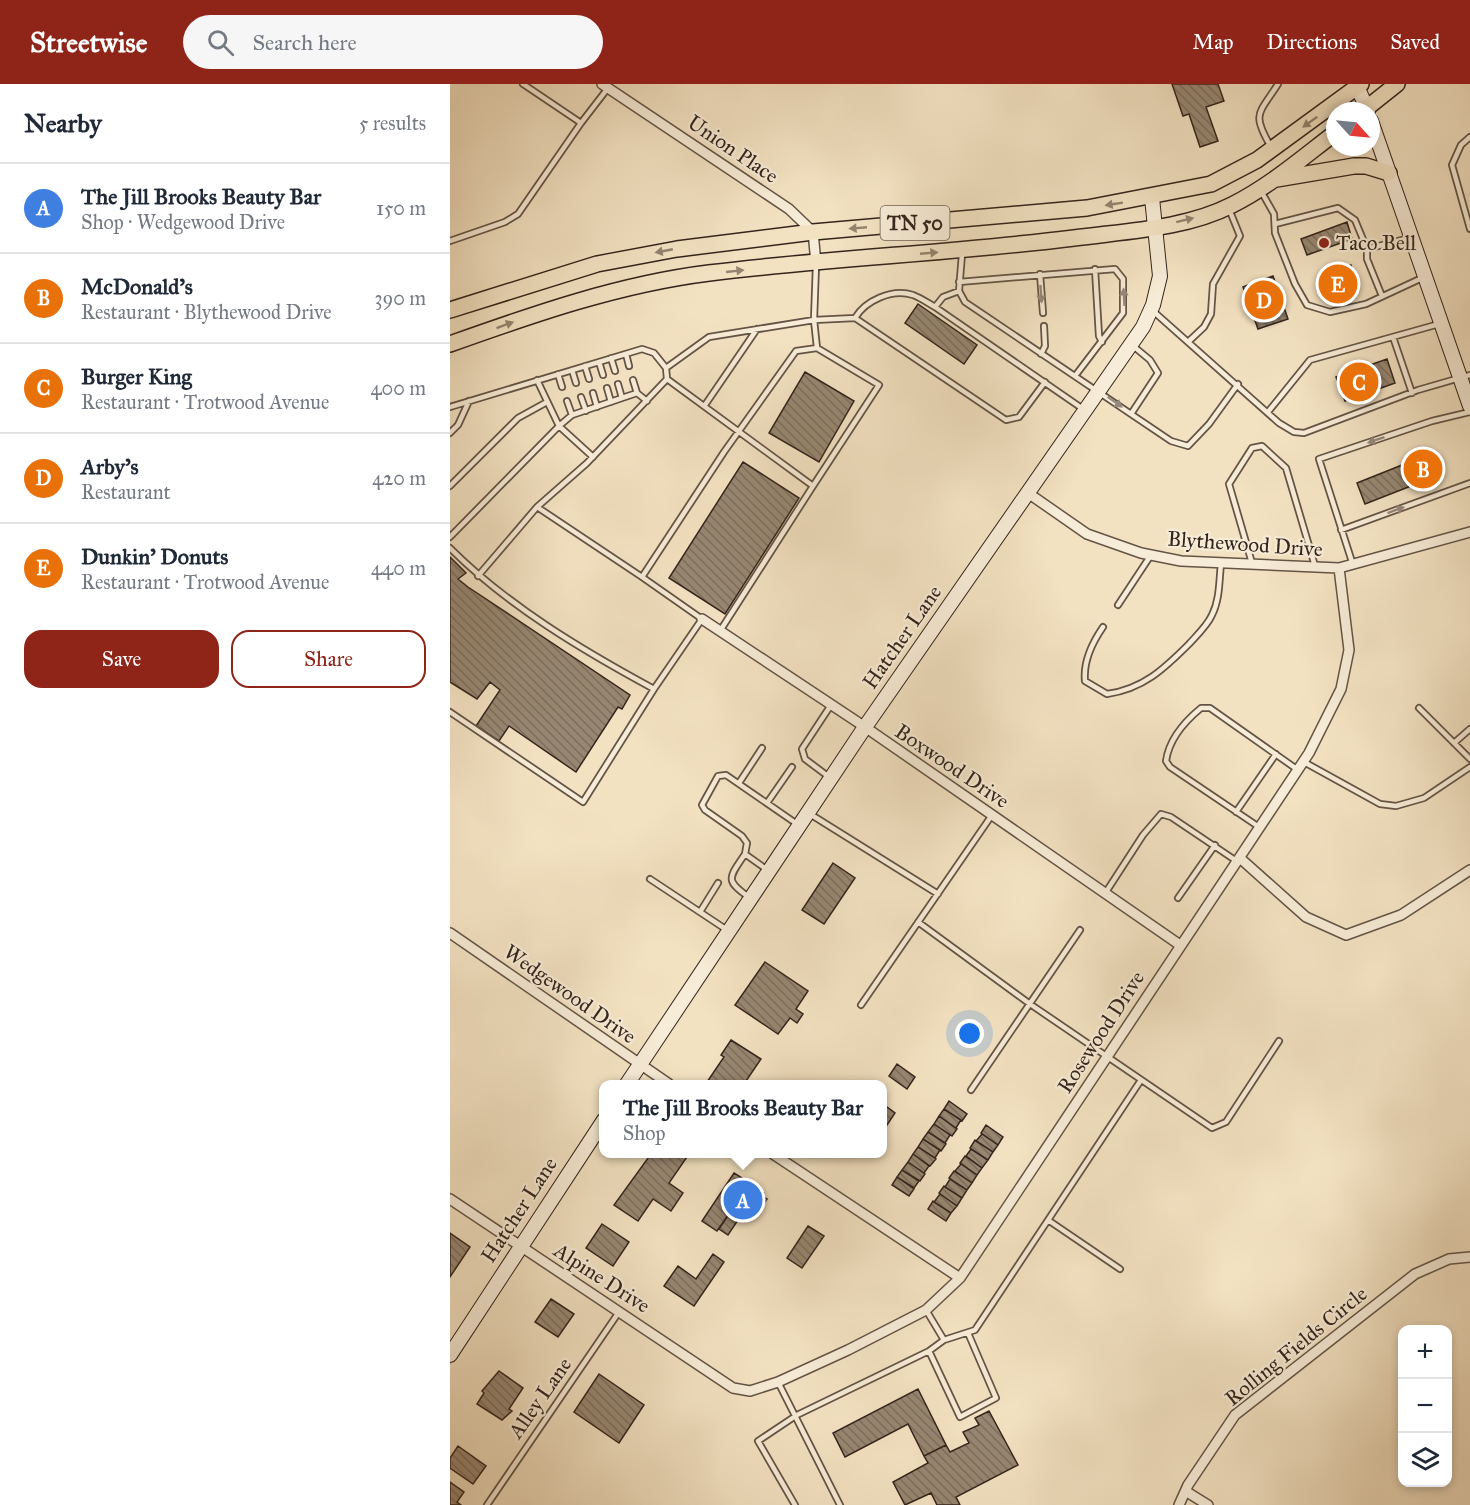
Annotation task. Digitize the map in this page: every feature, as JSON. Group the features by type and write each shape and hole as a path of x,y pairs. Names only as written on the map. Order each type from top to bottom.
{"main road":[{"path":"1378,102 1397,84"},
{"name":"TN 50","path":"450,310 597,264 677,249 813,232 1087,208 1152,198 1211,184 1234,174 1272,149 1358,85"},
{"path":"450,344 530,316 624,289 710,273 962,251 1154,228 1227,207 1274,179 1326,140"},
{"path":"1274,179 1354,166 1366,166 1389,173"}],"street":[{"path":"1358,85 1363,102"},
{"name":"Union Place","path":"605,86 789,209 813,232"},
{"path":"1380,148 1442,323 1465,377 1470,406"},
{"name":"Hatcher Lane","path":"630,1080 865,727 1131,344 1151,310 1160,276 1152,198"},
{"path":"813,232 816,263"},
{"name":"Blythewood Drive","path":"1029,494 1087,534 1151,555 1181,561 1252,566 1340,568 1470,532"},
{"name":"Rosewood Drive","path":"733,1388 750,1391 778,1382 926,1310 960,1278 1301,766 1341,689 1349,650 1340,568"},
{"name":"Boxwood Drive","path":"702,619 865,727 1180,945"},
{"path":"1240,860 1306,917 1346,935 1401,915 1470,870"},
{"name":"Wedgewood Drive","path":"450,933 663,1080"},
{"name":"Hatcher Lane","path":"450,1354 599,1126"},
{"path":"779,1158 960,1278"},
{"name":"Alpine Drive","path":"450,1200 733,1388"},
{"name":"Rolling Fields Circle","path":"1179,1505 1187,1492 1188,1485 1235,1415 1415,1274 1449,1259 1470,1257"},
{"path":"1187,1492 1208,1505"}],"lane":[{"path":"523,84 581,123"},
{"path":"1272,149 1257,125 1258,115 1278,84"},
{"path":"450,241 505,222 518,214 605,86"},
{"path":"1470,138 1461,145 1452,165 1470,229"},
{"path":"1260,188 1274,214 1275,233 1295,284 1307,305 1330,312 1366,304 1425,277"},
{"path":"1188,342 1204,327 1211,314 1213,284 1240,236 1237,223 1227,207"},
{"path":"1275,224 1338,208 1355,220 1382,296"},
{"path":"1367,249 1412,238"},
{"path":"962,251 958,291 964,302 1171,441 1188,446 1209,424 1238,384"},
{"path":"816,263 814,320 817,348"},
{"path":"1095,269 1099,336 1102,342"},
{"path":"959,282 1115,269 1123,279 1123,313 1075,376"},
{"path":"1040,274 1043,313"},
{"path":"935,307 943,297 958,291"},
{"path":"855,318 868,302 901,293 913,295 935,307 1085,410"},
{"path":"1151,310 1294,432 1304,433 1412,393 1465,377"},
{"path":"666,368 709,338 814,320 855,318 1006,420 1020,417 1045,382"},
{"path":"1268,412 1310,360 1442,323"},
{"path":"1041,354 1045,346 1044,326"},
{"path":"705,405 757,329"},
{"path":"1393,337 1412,393"},
{"path":"1131,344 1150,360 1158,373 1131,414"},
{"path":"642,577 724,452 796,351 817,348 879,385 720,631"},
{"path":"450,407 642,349 654,353 666,368 667,379 593,457 537,507 478,576"},
{"path":"626,354 629,366"},
{"path":"611,358 615,371"},
{"path":"599,362 603,375"},
{"path":"585,366 589,379"},
{"path":"572,370 576,384"},
{"path":"558,374 562,387"},
{"path":"667,379 813,486"},
{"path":"537,380 559,426 593,457"},
{"path":"633,380 637,393 647,401"},
{"path":"618,384 622,398"},
{"path":"607,388 611,402"},
{"path":"593,393 597,407"},
{"path":"450,537 559,426 572,416 637,393"},
{"path":"581,397 586,411"},
{"path":"450,433 458,425 470,401"},
{"path":"567,401 572,416"},
{"path":"450,486 518,418 547,402"},
{"path":"1353,565 1319,459 1432,421 1470,412"},
{"path":"1252,566 1229,484 1252,448 1262,446 1286,468 1315,567"},
{"path":"1341,530 1470,483"},
{"path":"450,712 583,802 654,689 702,619 537,507"},
{"path":"450,548 478,576 549,626 654,689"},
{"path":"1118,605 1151,555"},
{"path":"1103,627 1095,638 1084,668 1085,681 1107,694 1127,691 1162,672 1205,626 1218,595 1221,564"},
{"path":"831,705 802,749 805,759 831,778"},
{"path":"1260,829 1166,761 1167,750 1185,721 1201,708 1210,708 1276,754 1380,804 1396,806 1424,798 1470,767"},
{"path":"1419,708 1470,759"},
{"path":"1454,743 1470,729"},
{"path":"739,783 762,747"},
{"path":"1236,812 1276,754"},
{"path":"767,803 792,767"},
{"path":"751,899 733,887 731,881 731,874 745,854 747,843 742,836 705,810 702,805 718,776 726,775 800,825"},
{"path":"808,813 938,894"},
{"path":"1106,892 1143,835 1161,814 1240,860"},
{"path":"861,1005 992,815"},
{"path":"1178,898 1215,846"},
{"path":"745,854 769,871"},
{"path":"650,879 729,932"},
{"path":"700,912 718,883"},
{"path":"918,922 1030,1004 1212,1128 1226,1122 1279,1041"},
{"path":"971,1090 1080,930"},
{"path":"795,1505 758,1441 797,1416 930,1352 944,1340 975,1330 1141,1080"},
{"path":"1048,1220 1120,1269"},
{"path":"926,1310 944,1340"},
{"name":"Alley Lane","path":"487,1505 620,1311"},
{"path":"930,1352 960,1417 979,1408 996,1398 968,1333"},
{"path":"778,1382 840,1505"}],"building":[{"path":"1172,84 1218,84 1224,101 1206,107 1218,141 1200,147 1189,114 1183,116"},
{"path":"1347,222 1352,239 1307,255 1301,239"},
{"path":"1351,265 1355,286 1329,297 1322,280 1339,274 1338,267"},
{"path":"1273,276 1288,319 1258,329 1243,287"},
{"path":"918,304 977,345 964,364 905,323"},
{"path":"1387,359 1395,383 1345,401 1336,377"},
{"path":"805,372 854,401 819,462 769,433"},
{"path":"1430,451 1439,475 1365,504 1357,483 1412,461 1411,459"},
{"path":"743,462 799,498 725,614 669,578"},
{"path":"450,557 466,573 458,579 468,587 630,695 622,709 618,707 576,772 509,726 499,741 476,726 500,690 490,682 477,699 450,682"},
{"path":"833,863 855,878 824,924 802,910"},
{"path":"765,962 808,991 796,1009 803,1014 797,1023 790,1018 778,1034 735,1005"},
{"path":"731,1040 761,1059 747,1080 708,1080 724,1057 721,1055"},
{"path":"897,1064 915,1077 907,1089 889,1076"},
{"path":"949,1101 967,1114 962,1121 944,1109"},
{"path":"887,1107 895,1113 887,1125"},
{"path":"944,1109 961,1120 956,1128 939,1116"},
{"path":"939,1116 957,1129 952,1136 934,1124"},
{"path":"934,1124 950,1135 945,1143 928,1132"},
{"path":"986,1125 1003,1137 998,1145 981,1133"},
{"path":"928,1132 946,1144 941,1151 923,1139"},
{"path":"982,1134 998,1145 993,1152 976,1141"},
{"path":"923,1139 940,1150 935,1158 918,1147"},
{"path":"975,1140 993,1152 988,1160 970,1148"},
{"path":"918,1147 936,1159 930,1166 913,1154"},
{"path":"971,1149 988,1160 982,1168 966,1156"},
{"path":"913,1154 929,1166 924,1173 908,1162"},
{"path":"965,1156 982,1168 977,1175 960,1163"},
{"path":"648,1158 686,1158 669,1183 683,1193 671,1211 653,1199 638,1221 614,1205"},
{"path":"908,1162 925,1174 920,1181 902,1170"},
{"path":"961,1164 977,1175 972,1183 955,1171"},
{"path":"902,1170 919,1181 914,1188 897,1177"},
{"path":"954,1171 972,1183 967,1190 949,1178"},
{"path":"734,1173 750,1183 717,1231 702,1221"},
{"path":"897,1177 914,1189 909,1196 892,1185"},
{"path":"950,1179 967,1190 962,1198 945,1187"},
{"path":"750,1183 764,1193 762,1196 767,1199 757,1213 753,1210 745,1221 731,1211"},
{"path":"944,1186 962,1198 957,1206 939,1193"},
{"path":"940,1194 957,1206 951,1213 934,1202"},
{"path":"933,1201 951,1213 946,1221 928,1209"},
{"path":"731,1211 740,1217 728,1235 719,1229"},
{"path":"602,1224 629,1242 613,1266 586,1248"},
{"path":"808,1226 824,1236 802,1268 787,1258"},
{"path":"450,1233 470,1247 450,1277"},
{"path":"713,1254 724,1262 694,1306 664,1286 678,1266 696,1279"},
{"path":"551,1299 574,1314 558,1337 535,1322"},
{"path":"499,1371 523,1388 509,1409 512,1411 502,1420 477,1404 484,1393 482,1391"},
{"path":"599,1374 644,1405 619,1443 574,1412"},
{"path":"918,1389 946,1445 924,1456 908,1424 845,1457 833,1433"},
{"path":"989,1411 1018,1465 956,1497 960,1505 937,1505 931,1493 905,1505 893,1482 928,1463 924,1456 946,1445 950,1452 969,1443 963,1432 979,1425 975,1418"},
{"path":"458,1446 486,1466 473,1484 450,1468 450,1458"},
{"path":"450,1482 464,1492 457,1502 461,1505 450,1505"}],"place":[{"name":"Taco Bell","path":"1324,243"},
{"name":"Dunkin' Donuts","path":"1338,284"},
{"name":"Arby's","path":"1264,300"},
{"name":"Burger King","path":"1359,382"},
{"name":"McDonald's","path":"1423,469"},
{"name":"The Jill Brooks Beauty Bar","path":"743,1200"}]}
